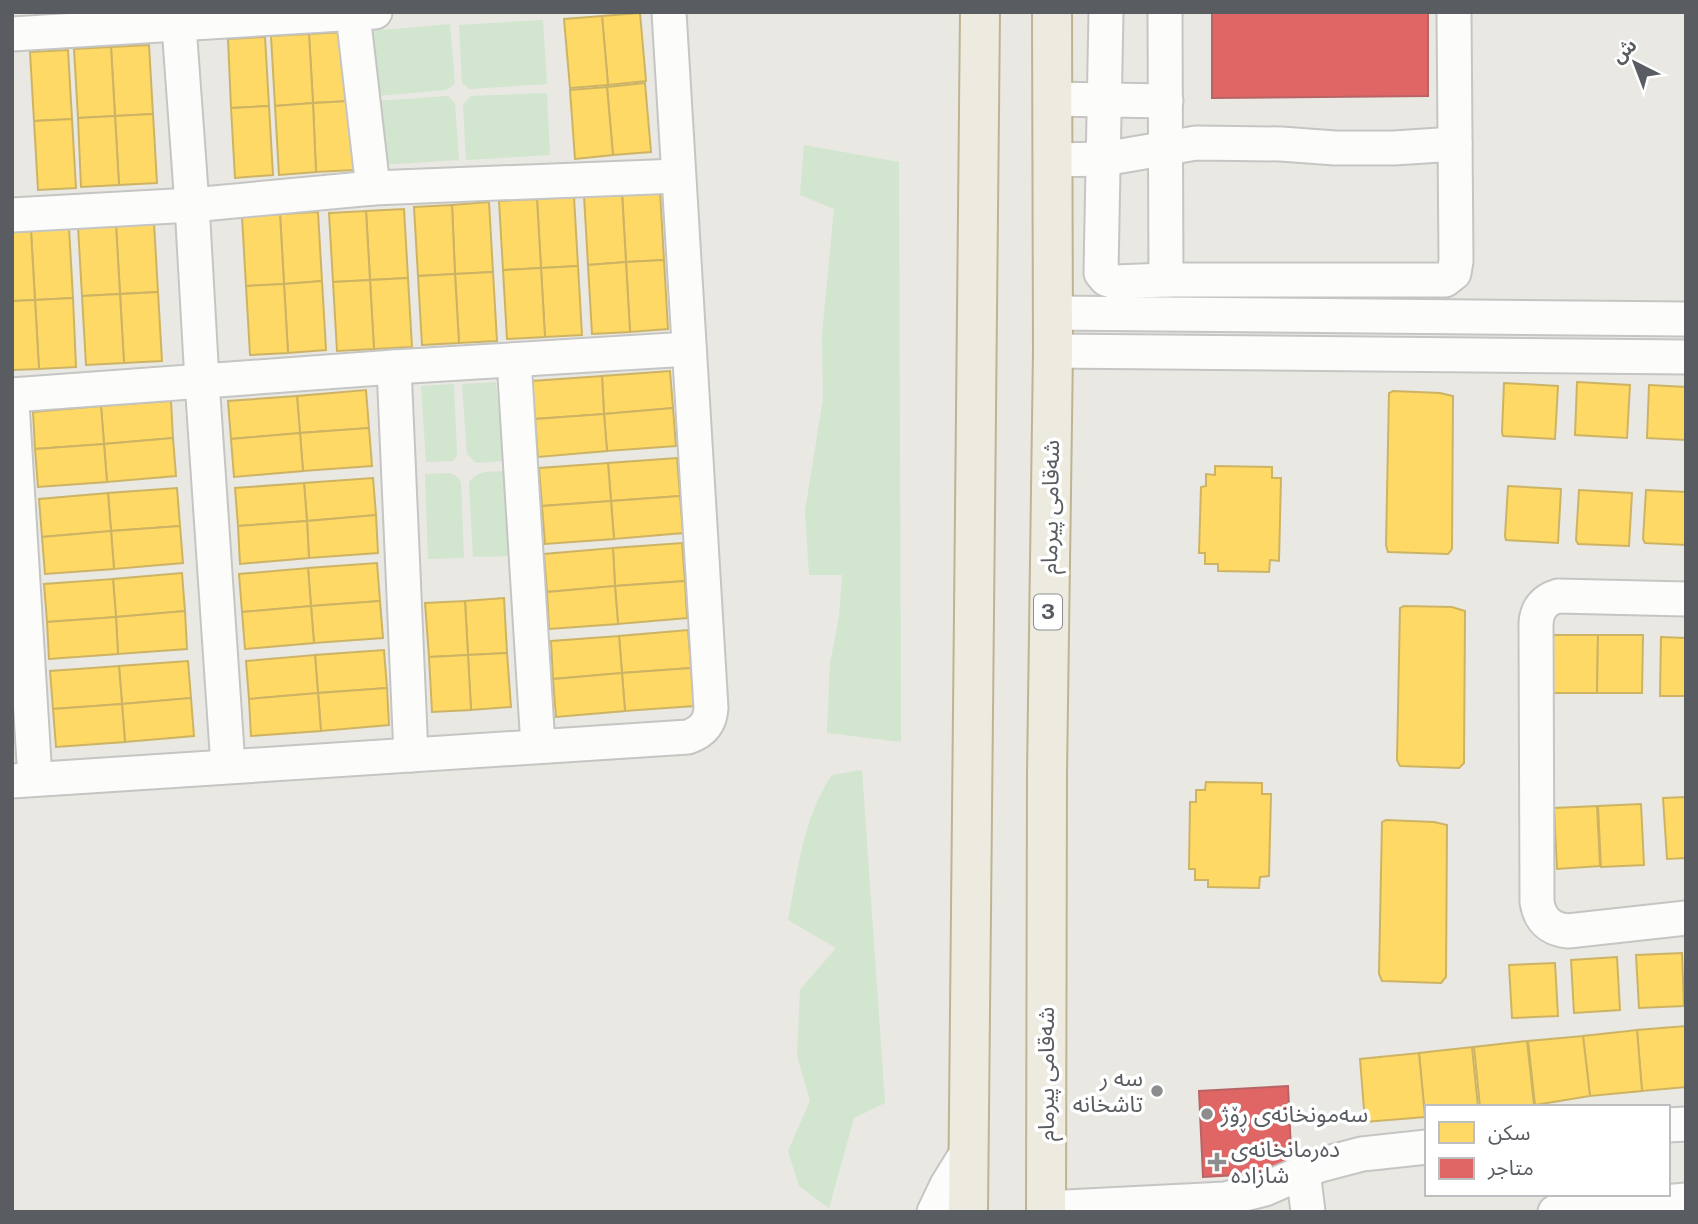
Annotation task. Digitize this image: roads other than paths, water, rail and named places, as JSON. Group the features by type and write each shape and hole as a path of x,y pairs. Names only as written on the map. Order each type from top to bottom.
{"highway":[{"path":"968,1212 979,12"},
{"name":"شەقامی پیرمام","path":"1046,1210 1047,732 1053,351 1052,12"}],"street":[{"path":"12,402 24,780 688,737 700,732 709,721 710,695 669,12"},
{"path":"1106,12 1101,273 1106,279 1115,282 1446,280 1454,273 1456,261 1454,12"},
{"path":"1165,12 1167,280"},
{"path":"12,34 178,18 364,13 373,188"},
{"path":"178,18 228,766"},
{"path":"1051,99 1166,101"},
{"path":"1052,160 1104,159 1196,143 1335,148 1455,145"},
{"path":"12,215 192,205 373,188 678,176"},
{"path":"1052,313 1686,318"},
{"path":"1460,355 1461,316"},
{"path":"1521,316 1521,355"},
{"path":"12,395 689,349"},
{"path":"1053,351 1686,357"},
{"path":"514,360 538,746"},
{"path":"394,367 411,755"},
{"path":"1686,599 1558,596 1542,605 1538,611 1536,637 1537,902 1541,917 1552,928 1568,931 1686,918"},
{"path":"1046,1210 1206,1201 1245,1204 1265,1189 1320,1164 1362,1154 1425,1147"},
{"path":"934,1212 968,1151"},
{"path":"1303,1171 1308,1212"},
{"path":"1555,1212 1686,1200"}],"place":[{"name":"سه ر تاشخانه","path":"1157,1091"},
{"name":"سەمونخانەی ڕۆژ","path":"1207,1114"},
{"name":"دەرمانخانەی شازادە","path":"1217,1162"}]}
